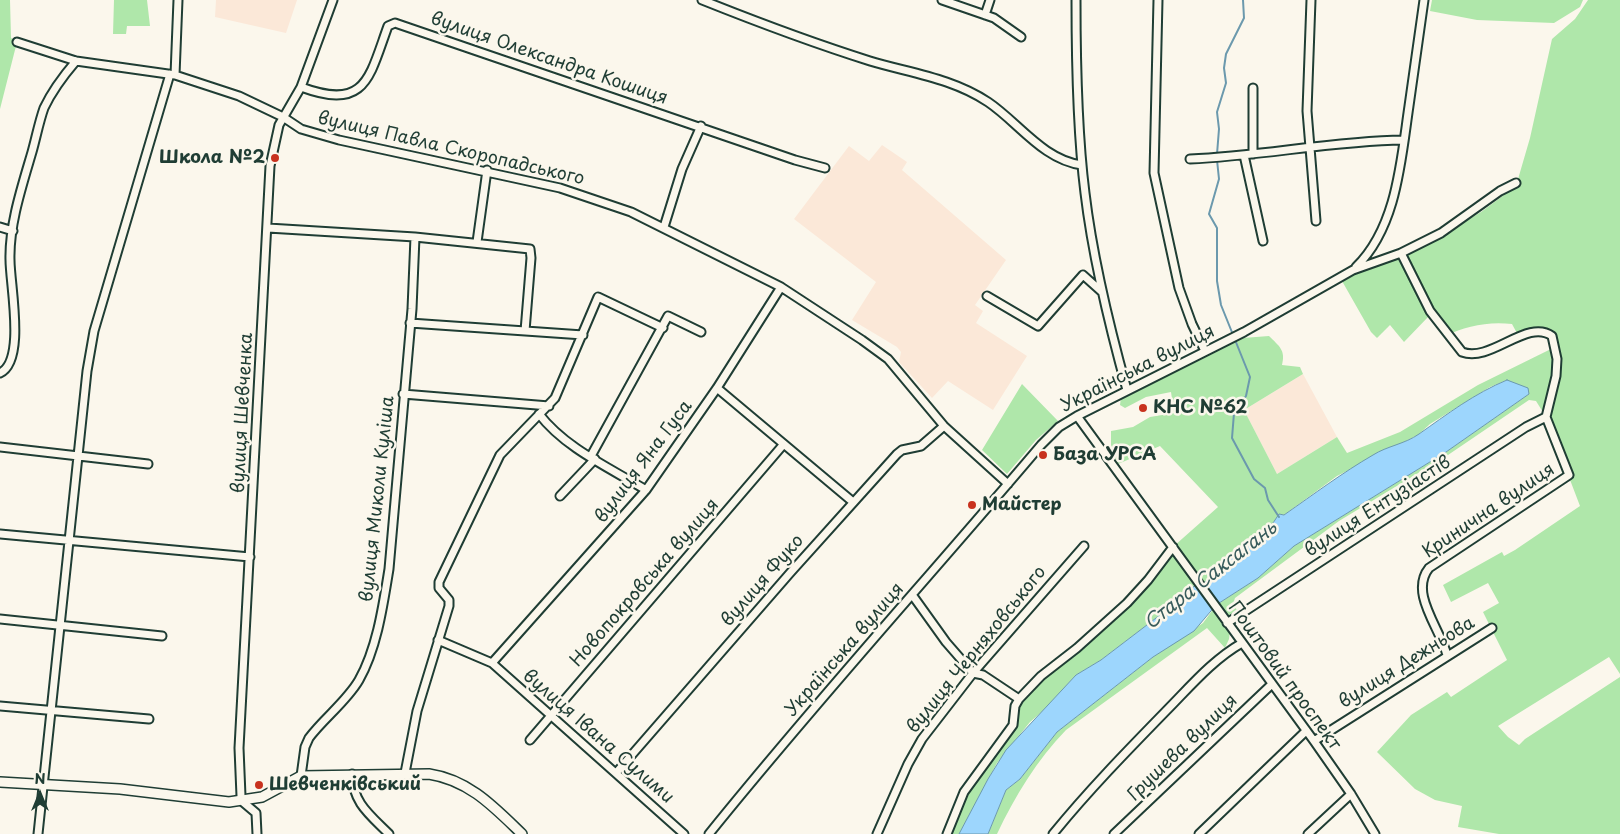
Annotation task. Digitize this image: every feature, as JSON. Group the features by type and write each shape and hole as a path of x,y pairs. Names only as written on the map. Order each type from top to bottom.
{"main road":[{"path":"0,782 120,789 220,802 243,802 262,797 301,776 405,773 437,775 464,784 489,803 522,834"}],"street":[{"path":"38,834 86,371 94,331 173,75 178,0"},
{"name":"вулиця Шевченка","path":"259,833 256,813 243,802 239,790 239,748 272,152 283,117 301,87 333,0"},
{"path":"702,0 835,50 963,88 989,103 1048,152 1062,160 1082,165"},
{"path":"942,0 985,15 1021,37"},
{"path":"985,15 990,0"},
{"path":"1076,0 1082,165 1102,292 1127,390"},
{"path":"1158,0 1154,172 1179,288 1192,324 1205,351"},
{"path":"1310,0 1307,111 1316,221"},
{"path":"1353,270 1373,246 1386,219 1398,180 1424,0"},
{"name":"вулиця Олександра Кошиця","path":"301,87 332,95 353,93 364,85 388,26 395,23 795,160 826,168"},
{"name":"вулиця Павла Скоропадського","path":"17,42 76,61 173,75 239,96 283,117 301,129 339,140 486,170 560,188 631,212 781,287 888,359 944,426 1008,484"},
{"path":"0,373 7,369 11,361 15,338 10,258 13,231 22,187 44,108 54,90 76,61"},
{"path":"1253,88 1253,154"},
{"path":"664,227 682,169 700,126"},
{"path":"1190,159 1244,155 1366,141 1404,140"},
{"path":"1244,155 1263,242"},
{"path":"477,242 486,170"},
{"name":"Українська вулиця","path":"709,834 792,733 913,596 1050,436 1077,416 1244,332 1353,270 1401,253 1441,233 1500,191 1516,183"},
{"path":"0,227 13,231"},
{"path":"268,228 415,237 530,249 531,258 525,331"},
{"name":"вулиця Миколи Куліша","path":"301,776 305,747 309,738 358,681 369,657 379,620 389,570 410,323 415,237"},
{"path":"1401,253 1430,310 1462,352 1469,355 1480,354 1534,332 1546,332 1552,336 1557,359 1556,376 1546,417"},
{"path":"987,296 1038,326 1083,275 1102,292"},
{"name":"вулиця Яна Гуса","path":"492,663 646,490 717,388 781,287"},
{"path":"405,773 415,719 449,606 449,600 439,588 438,582 500,455 555,398 598,297 663,328"},
{"path":"560,496 593,457 668,316 701,332"},
{"path":"410,323 583,335"},
{"path":"717,388 751,414 783,445 853,502"},
{"path":"403,394 549,406"},
{"path":"539,414 547,424 593,457 646,490"},
{"name":"Поштовий проспект","path":"1077,416 1314,741 1351,794 1375,834"},
{"name":"Кринична вулиця","path":"1448,655 1423,598 1420,586 1423,575 1429,568 1569,475 1546,417"},
{"name":"вулиця Ентузіастів","path":"1227,623 1518,432 1546,417"},
{"name":"вулиця Фуко","path":"616,773 897,454 902,450 921,446 944,426"},
{"name":"Новопокровська вулиця","path":"530,740 783,445"},
{"path":"0,446 148,464"},
{"path":"0,534 250,557"},
{"name":"вулиця Черняховського","path":"877,834 917,747 973,673 1084,546"},
{"path":"947,834 964,792 1013,725 1015,706 1019,700 1041,676 1077,648 1127,603 1148,580 1173,547"},
{"path":"913,596 946,642 973,673 983,675 1019,700"},
{"path":"0,619 162,636"},
{"name":"вулиця Дежньова","path":"1314,741 1492,628"},
{"name":"вулиця Івана Сулими","path":"438,640 492,663 684,834"},
{"path":"1053,834 1080,800 1178,699 1228,651 1242,643"},
{"name":"Грушева вулиця","path":"1114,834 1272,684"},
{"path":"0,706 51,712 149,719"},
{"path":"1200,834 1306,731"},
{"path":"352,774 353,792 359,803 389,834"},
{"path":"1308,834 1351,794"}],"shaded area":[{"path":"216,0 297,0 286,33 215,17"},
{"path":"882,145 907,162 902,170 1006,260 975,305 983,311 976,323 1027,356 993,410 948,381 932,398 899,362 901,352 897,347 852,320 876,282 794,219 849,146 869,161"},
{"path":"1303,374 1337,437 1277,474 1244,410"}],"green space":[{"path":"0,0 10,0 11,38 17,42 0,109"},
{"path":"114,0 147,0 150,26 127,26 126,34 113,34"},
{"path":"1432,0 1583,0 1580,7 1554,23 1477,20 1430,11"},
{"path":"1588,0 1620,0 1620,674 1609,657 1498,726 1519,745 1525,739 1620,677 1620,834 1499,834 1458,827 1462,806 1435,800 1415,789 1377,752 1411,715 1447,692 1451,697 1507,660 1483,612 1499,603 1488,583 1451,602 1443,585 1502,552 1504,556 1515,550 1580,506 1546,417 1536,401 1529,400 1448,455 1339,521 1235,598 1233,604 1239,613 1227,619 1216,605 1258,578 1294,546 1446,452 1529,394 1507,380 1490,387 1430,424 1418,435 1337,476 1284,515 1279,514 1273,523 1205,582 1200,584 1174,546 1218,507 1160,446 1118,464 1111,451 1111,431 1133,427 1150,417 1174,413 1171,392 1146,397 1125,408 1120,405 1121,398 1243,338 1269,336 1282,352 1282,365 1300,367 1303,374 1244,410 1277,474 1337,437 1347,453 1400,432 1478,385 1555,347 1546,332 1519,337 1512,324 1477,325 1445,336 1429,316 1404,342 1390,325 1377,338 1371,332 1342,281 1355,272 1423,246 1481,212 1516,186 1530,138 1552,39 1575,19"},
{"path":"1022,384 1058,421 1036,440 1007,474 982,450"},
{"path":"1171,549 1197,586 1188,589 1160,615 1101,660 1076,675 1044,710 1030,722 997,763 959,834 947,834 964,792 1013,725 1019,699 1127,603"},
{"path":"1214,608 1230,631 1225,648 1207,628 1066,730 1027,779 997,834 988,834 1006,790 1020,779 1057,732 1153,657 1203,623"}],"water":[{"path":"1507,380 1528,388 1529,394 1446,452 1294,546 1258,578 1216,605 1194,631 1153,657 1057,732 1020,779 1006,790 988,834 959,834 988,779 1006,750 1076,675 1101,660 1160,615 1188,589 1205,582 1241,548 1273,523 1279,514 1284,515 1378,452 1414,437 1472,398"}],"waterway":[{"path":"1217,154 1219,129 1217,112 1226,83 1224,68 1226,54 1244,18 1243,0"},
{"name":"Стара Саксагань","path":"1217,160 1219,179 1209,214 1217,228 1217,281 1221,305 1250,377 1246,396 1234,413 1232,438 1254,479 1265,488 1268,500 1279,517"}],"place":[{"name":"Школа №2","path":"275,158"},
{"name":"КНС №62","path":"1143,408"},
{"name":"База УРСА","path":"1043,455"},
{"name":"Майстер","path":"972,505"},
{"name":"Шевченківський","path":"259,785"}]}
